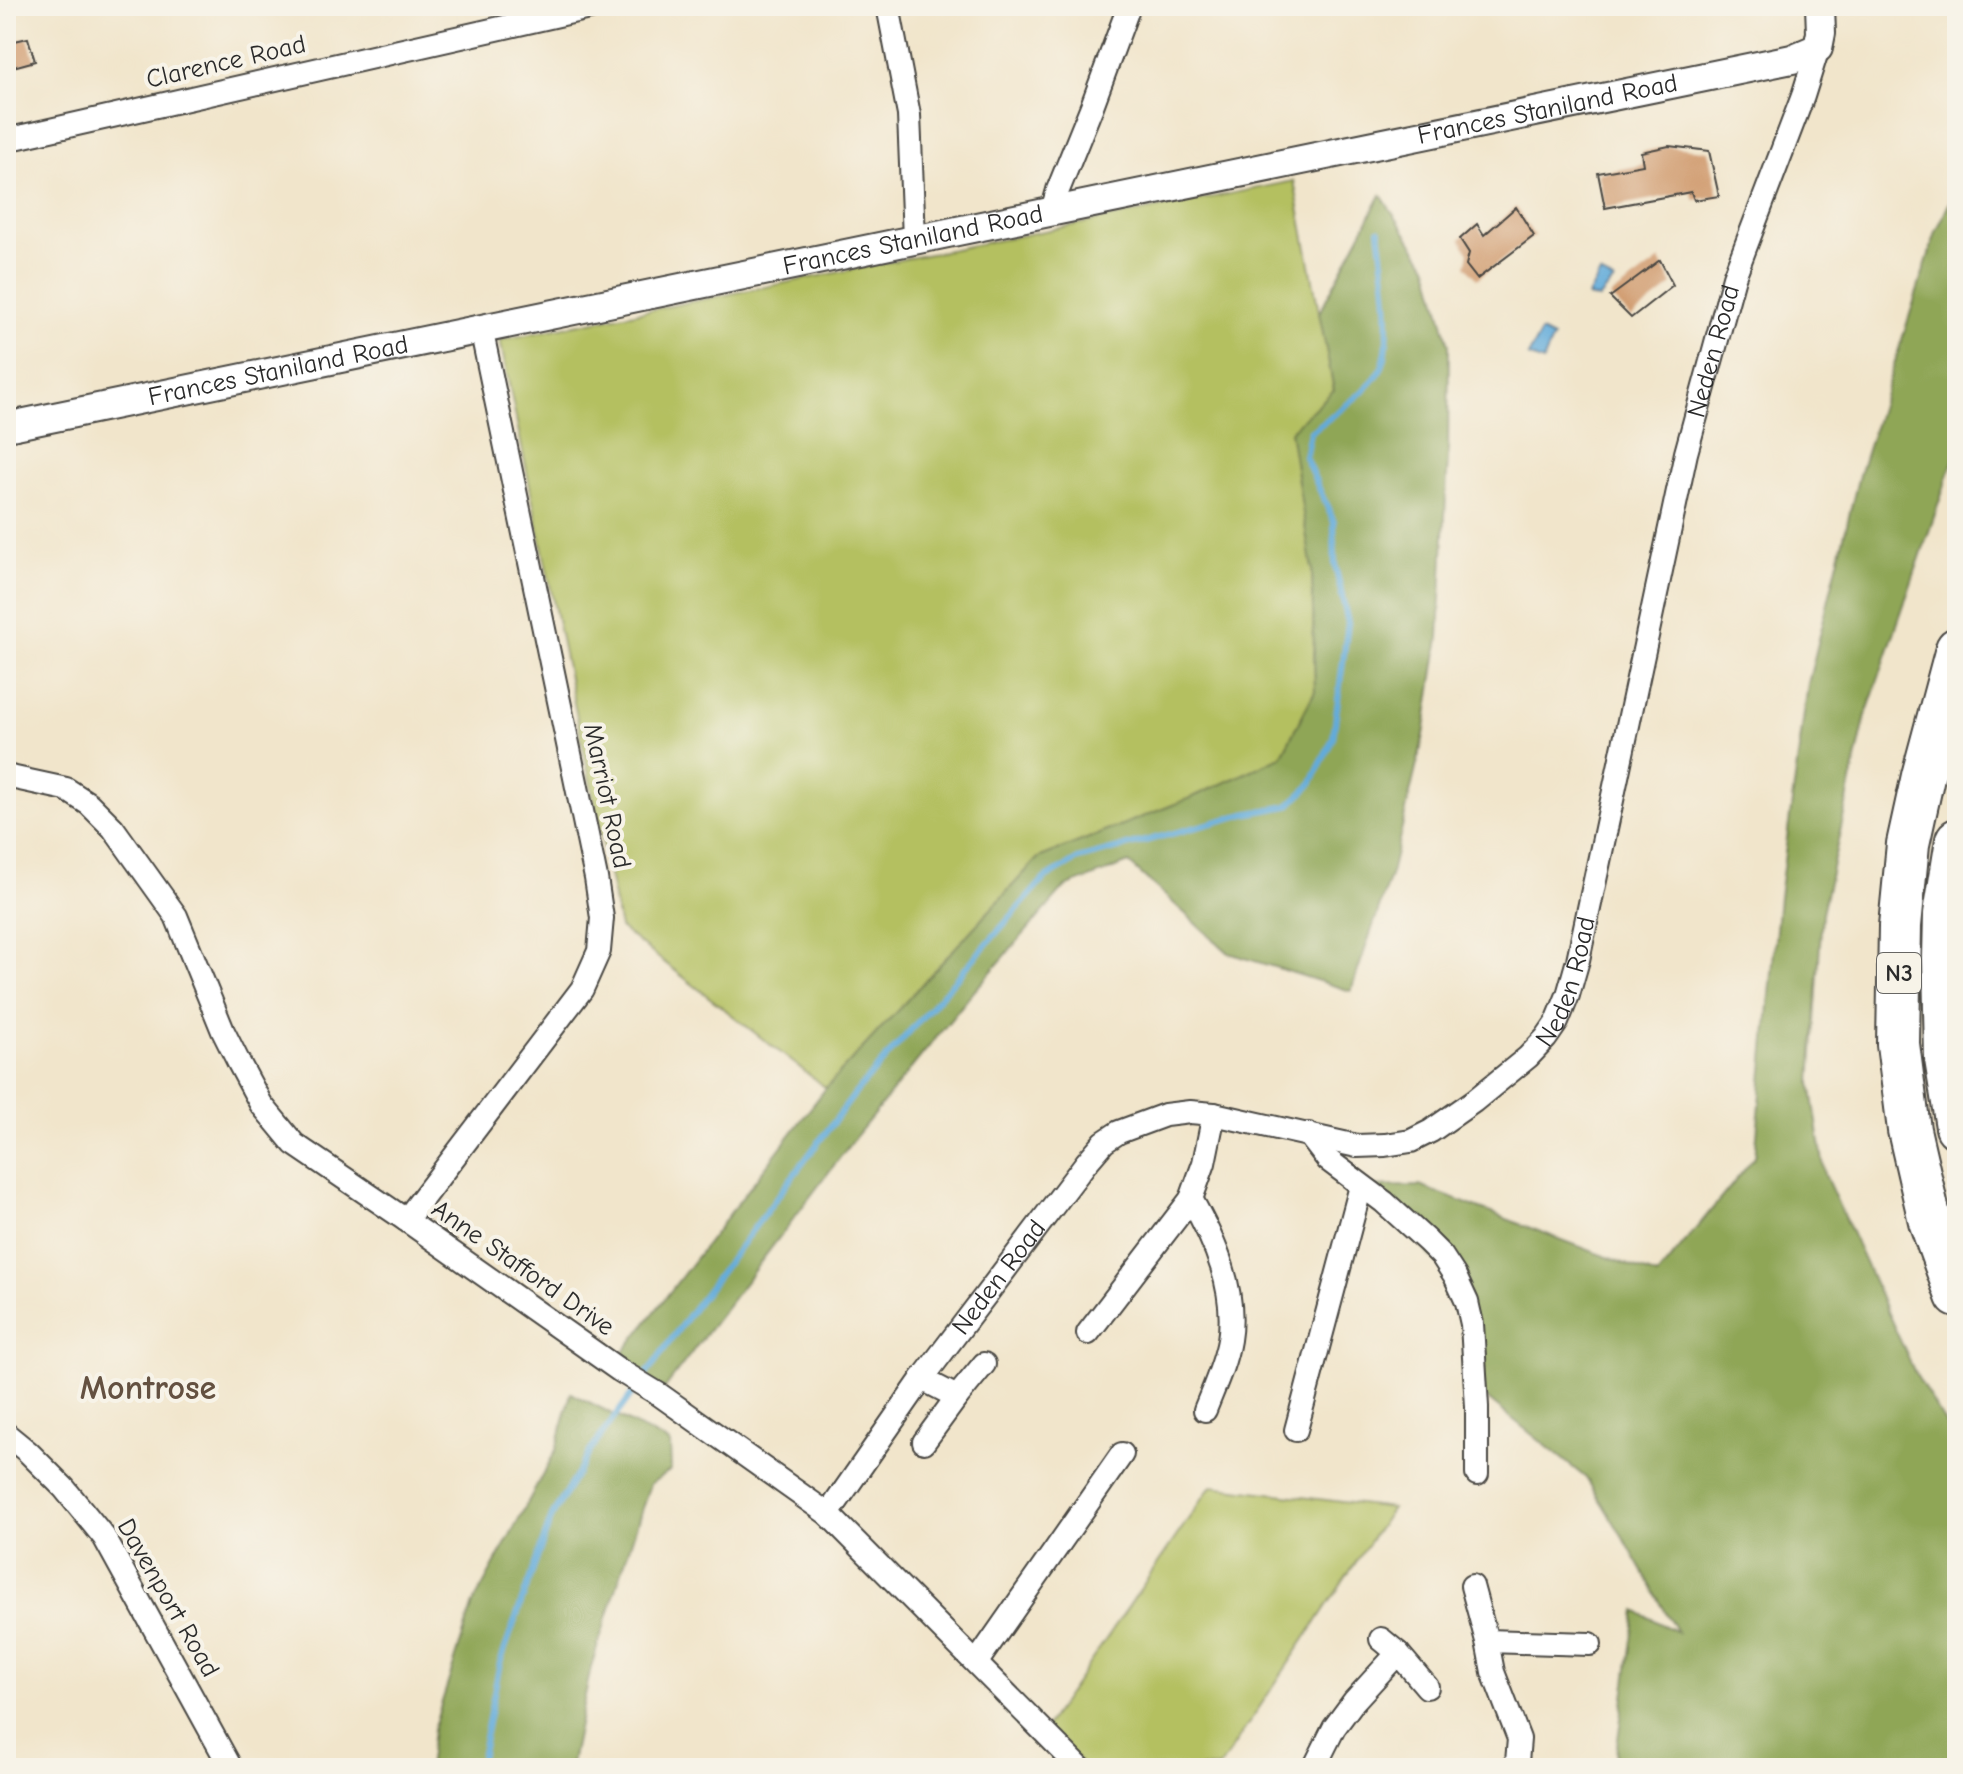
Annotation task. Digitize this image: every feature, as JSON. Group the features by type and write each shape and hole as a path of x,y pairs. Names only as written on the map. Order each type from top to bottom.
{"highway":[{"name":"N3","path":"1957,649 1908,844 1900,926 1898,1044 1909,1130 1930,1221 1957,1296"},
{"name":"N3","path":"1957,840 1945,914 1944,958 1946,1059 1957,1127"}],"street":[{"name":"Clarence Road","path":"6,140 598,6"},
{"path":"888,6 909,115 914,239"},
{"path":"1052,211 1129,6"},
{"name":"Neden Road","path":"828,1514 922,1379 1104,1142 1119,1132 1165,1115 1190,1112 1214,1114 1357,1146 1411,1141 1431,1131 1528,1057 1557,1022 1578,960 1686,453 1734,277 1803,96 1818,48 1820,6"},
{"name":"Frances Staniland Road","path":"6,427 1792,59 1818,48"},
{"name":"Marriot Road","path":"406,1220 582,989 599,951 602,918 481,328"},
{"name":"Anne Stafford Drive","path":"6,776 66,789 89,804 113,828 176,916 223,1031 261,1104 294,1144 828,1514 1080,1768"},
{"path":"1088,1333 1191,1199 1204,1163 1214,1114"},
{"path":"1308,1134 1328,1160 1384,1202 1442,1256 1467,1302 1476,1378 1477,1474"},
{"path":"1296,1430 1361,1186"},
{"path":"1191,1199 1219,1260 1230,1295 1229,1338 1205,1410"},
{"path":"924,1442 984,1364"},
{"path":"922,1379 957,1397"},
{"name":"Davenport Road","path":"6,1434 64,1488 104,1537 231,1768"},
{"path":"977,1662 1122,1454"},
{"path":"1472,1586 1493,1672 1519,1739 1515,1768"},
{"path":"1487,1641 1590,1644"},
{"path":"1314,1768 1334,1728 1389,1646 1427,1687"}],"green space":[{"path":"1294,181 1334,390 1312,570 1315,691 1281,757 1193,797 1038,858 826,1088 620,928 500,340"},
{"path":"1957,186 1957,450 1866,715 1822,913 1811,1083 1825,1175 1915,1373 1957,1443 1957,1768 1614,1768 1636,1611 1677,1632 1586,1478 1484,1396 1469,1315 1446,1272 1363,1187 1420,1186 1657,1276 1755,1157 1779,897 1808,684 1859,475 1936,232"},
{"path":"1381,195 1428,267 1449,345 1448,455 1439,638 1424,735 1391,873 1351,991 1229,953 1129,863 1065,887 969,997 857,1135 664,1389 617,1361 826,1088 1038,858 1193,797 1281,757 1315,691 1312,570 1290,431 1334,390 1319,313"},
{"path":"571,1393 670,1443 671,1470 650,1484 591,1667 570,1768 428,1768 433,1730 473,1604 556,1450"},
{"path":"1211,1486 1392,1508 1219,1768 1086,1768 1045,1728"}],"water":[{"path":"1600,274 1614,281 1599,299 1588,296"},
{"path":"1541,332 1553,338 1543,362 1528,356"}],"building":[{"path":"28,38 35,61 6,69 6,43"},
{"path":"1669,146 1709,151 1719,196 1694,200 1691,192 1605,208 1598,173 1643,165 1641,152"},
{"path":"1516,207 1534,236 1477,279 1466,265 1469,253 1460,239 1477,224 1484,235"},
{"path":"1660,260 1673,285 1631,318 1610,297"}],"waterway":[{"path":"643,1379 857,1091 1044,879 1078,859 1245,814 1288,806 1310,786 1333,738 1348,623 1335,565 1334,522 1305,457 1310,432 1367,387 1380,371 1385,358 1388,323 1379,230"},
{"path":"479,1768 500,1663 552,1516 591,1450 636,1388"}],"district":[{"name":"Montrose","path":"148,1388"}]}
